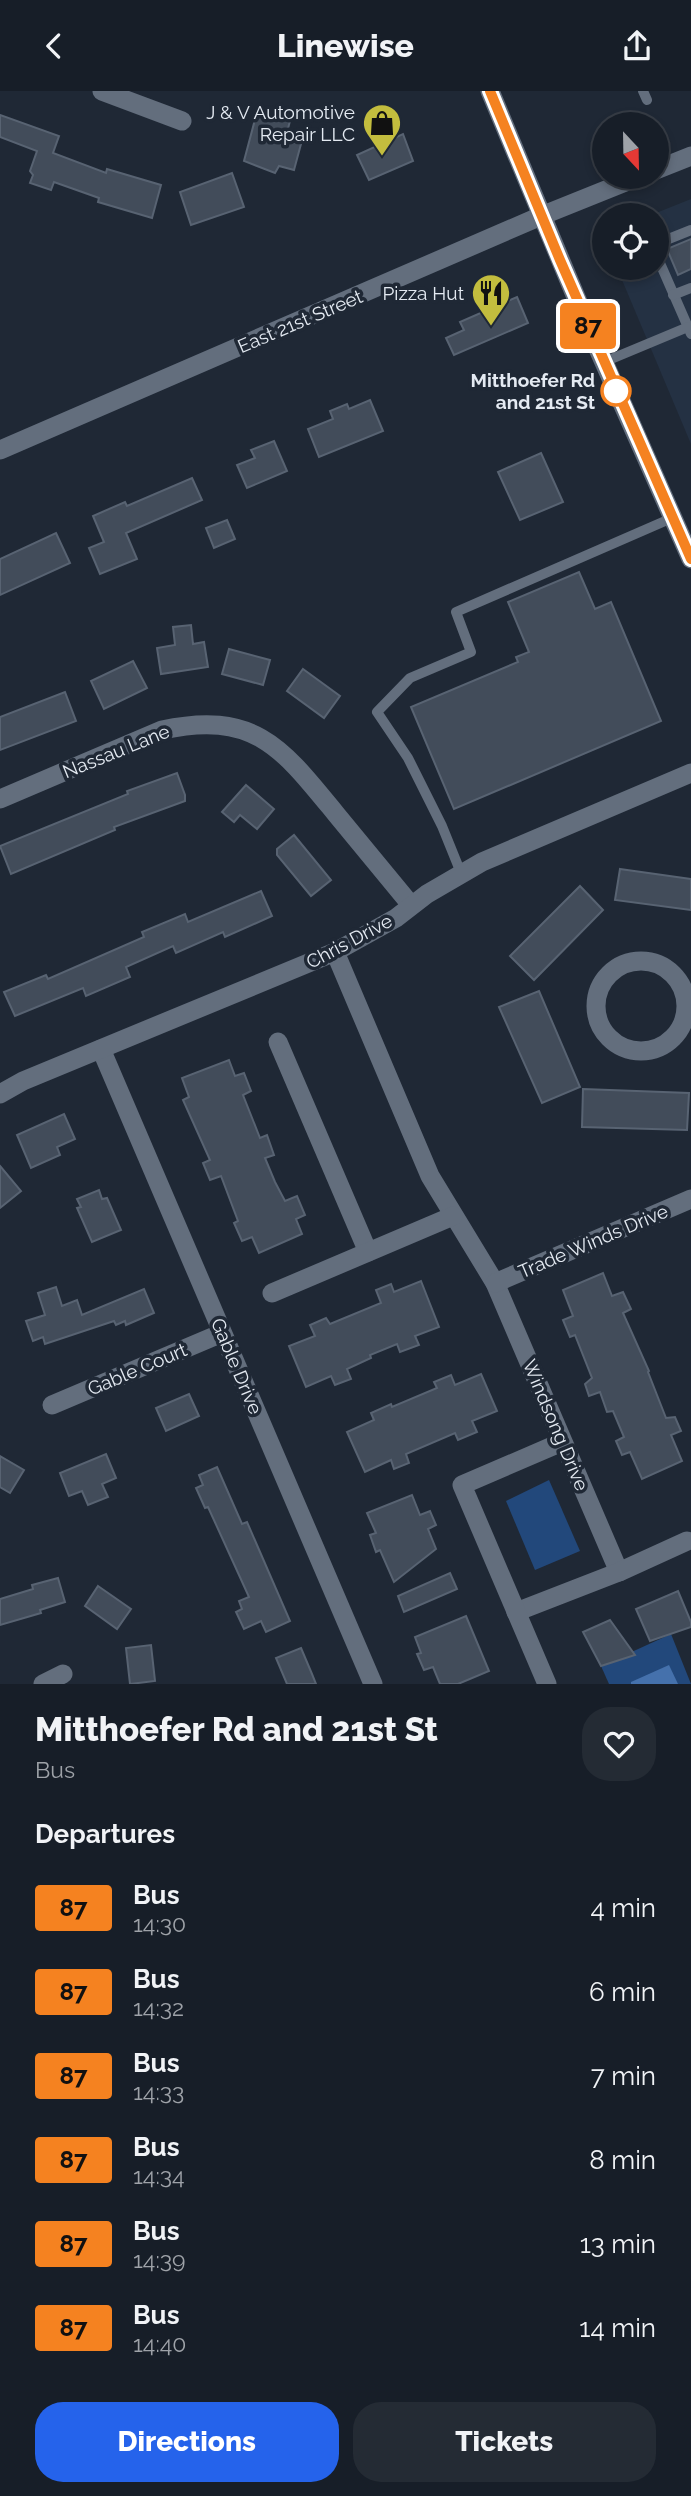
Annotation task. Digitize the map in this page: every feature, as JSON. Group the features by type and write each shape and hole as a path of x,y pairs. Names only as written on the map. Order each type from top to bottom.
{"street":[{"path":"102,91 182,121"},
{"path":"490,91 541,216 691,559"},
{"path":"669,165 691,156"},
{"name":"East 21st Street","path":"0,450 608,189"},
{"name":"Nassau Lane","path":"0,799 162,730 201,723 234,727 251,733 289,758 411,905"},
{"name":"Chris Drive","path":"0,1094 23,1081 335,952 396,918 411,905 482,862 691,773"},
{"name":"Windsong Drive","path":"335,952 424,1164 495,1283 619,1571"},
{"path":"646,961 659,964 687,987 683,1023 676,1035 660,1047 640,1051 620,1047 609,1039 597,1021 595,1008 599,987 607,975 625,964 646,961"},
{"path":"278,1042 368,1252"},
{"name":"Gable Drive","path":"101,1049 373,1684"},
{"name":"Trade Winds Drive","path":"495,1283 691,1199"},
{"path":"272,1293 453,1216"},
{"name":"Gable Court","path":"52,1405 222,1333"},
{"path":"547,1684 462,1485 562,1442"},
{"path":"516,1612 687,1541"},
{"path":"43,1684 63,1674"}],"lane":[{"path":"669,240 688,234"},
{"path":"604,362 689,330 667,280"},
{"path":"673,295 691,288"},
{"path":"461,873 442,826 408,758 377,712 410,678 471,652 456,612 672,517"}],"shaded area":[{"path":"691,199 691,444 622,280 669,280 669,208"},
{"path":"549,1480 580,1551 535,1570 506,1501"},
{"path":"671,1634 691,1684 609,1684 601,1666"},
{"path":"669,1665 678,1684 631,1684 631,1682"}],"building":[{"path":"257,112 290,121 285,140 301,144 294,170 279,166 275,173 244,161"},
{"path":"0,115 59,136 53,153 106,173 107,169 161,185 152,218 98,202 99,198 54,182 51,190 30,183 33,175 30,171 37,151 0,137"},
{"path":"403,134 413,161 369,180 357,155"},
{"path":"232,173 244,207 191,225 180,192"},
{"path":"691,239 691,269 678,275 669,248"},
{"name":"Pizza Hut","path":"517,297 528,323 454,355 446,338 464,330 460,322"},
{"path":"370,400 383,431 319,457 308,429 333,419 330,411 347,404 349,409"},
{"path":"274,441 287,471 247,488 237,465 255,458 251,450"},
{"path":"541,453 563,502 520,520 498,472"},
{"path":"192,478 202,500 126,533 137,559 100,574 89,548 104,542 93,516 125,502 127,506"},
{"path":"227,520 235,539 214,548 206,528"},
{"path":"56,533 70,563 0,595 0,559"},
{"path":"579,572 595,609 611,602 661,721 454,809 411,707 518,662 516,657 529,652 508,602"},
{"path":"191,625 193,644 204,642 208,667 161,674 157,648 175,645 173,627"},
{"path":"229,649 270,660 263,685 222,674"},
{"path":"133,661 147,688 104,709 91,681"},
{"path":"303,669 340,696 324,718 287,691"},
{"path":"65,692 76,721 0,750 0,717"},
{"path":"177,773 185,801 114,827 115,830 11,874 0,846 128,794 127,791"},
{"path":"246,785 274,809 257,829 240,815 234,822 222,812"},
{"path":"294,835 331,880 311,896 277,855 277,849"},
{"path":"620,869 691,879 691,910 615,900"},
{"path":"580,886 603,910 534,980 510,956"},
{"path":"261,891 272,916 225,937 223,932 176,953 173,946 126,967 130,977 86,996 83,988 15,1016 4,992 46,975 48,979 144,937 142,932 185,914 188,922"},
{"path":"539,991 580,1087 542,1103 499,1007"},
{"path":"229,1060 235,1076 244,1073 251,1091 243,1095 260,1138 267,1135 274,1155 265,1158 275,1182 285,1201 297,1196 305,1215 296,1219 302,1234 259,1253 252,1237 242,1241 234,1223 238,1221 221,1176 210,1180 203,1163 210,1160 183,1100 189,1097 182,1078"},
{"path":"583,1089 689,1093 687,1130 582,1127"},
{"path":"64,1114 75,1139 57,1147 60,1155 31,1168 17,1135"},
{"path":"0,1166 21,1191 0,1208"},
{"path":"99,1190 102,1199 107,1198 121,1230 92,1242 77,1208 81,1207 77,1199"},
{"path":"603,1273 612,1296 623,1292 631,1309 623,1313 666,1418 675,1417 681,1431 671,1435 682,1461 642,1479 630,1452 622,1455 616,1441 624,1437 613,1411 607,1412 600,1392 589,1396 585,1384 592,1378 575,1335 570,1337 563,1320 573,1316 563,1290"},
{"path":"421,1281 439,1327 415,1336 419,1345 400,1352 397,1344 370,1355 371,1358 347,1369 351,1379 335,1385 331,1376 306,1387 289,1346 315,1336 310,1325 326,1318 330,1324 381,1303 376,1290 391,1284 394,1292"},
{"path":"56,1287 62,1306 77,1300 82,1315 144,1289 154,1313 126,1325 125,1321 116,1325 114,1321 45,1344 43,1337 33,1341 26,1321 45,1315 38,1293"},
{"path":"481,1374 497,1411 472,1421 477,1432 458,1440 455,1433 406,1454 409,1463 394,1469 391,1460 365,1472 347,1432 374,1420 371,1413 437,1388 434,1382 451,1375 455,1385"},
{"path":"189,1394 199,1416 166,1431 156,1408"},
{"path":"106,1454 116,1478 102,1484 108,1497 88,1505 82,1491 69,1496 60,1473"},
{"path":"0,1456 24,1470 10,1493 0,1487"},
{"path":"217,1467 242,1524 247,1522 290,1621 266,1632 261,1621 244,1629 236,1612 242,1609 239,1601 249,1597 208,1507 205,1508 196,1488 203,1485 199,1475"},
{"path":"412,1495 420,1515 430,1511 436,1525 428,1529 436,1549 394,1582 380,1550 376,1552 370,1535 376,1533 367,1513"},
{"path":"450,1573 457,1589 404,1612 398,1596"},
{"path":"58,1578 65,1602 40,1610 41,1613 0,1625 0,1599 33,1589 32,1585"},
{"path":"98,1586 131,1609 117,1629 85,1606"},
{"path":"678,1591 691,1627 650,1641 636,1609"},
{"path":"466,1616 489,1671 458,1684 440,1684 433,1667 424,1670 417,1654 421,1653 415,1637"},
{"path":"610,1620 635,1655 601,1666 583,1632"},
{"path":"151,1645 155,1681 130,1684 126,1648"},
{"path":"301,1648 316,1684 287,1684 276,1658"}],"bus line":[{"name":"87","path":"490,91 560,260 691,559"}],"place":[{"name":"J & V Automotive Repair LLC","path":"382,157"},
{"name":"Pizza Hut","path":"491,327"},
{"name":"Mitthoefer Rd and 21st St","path":"616,391"}]}
